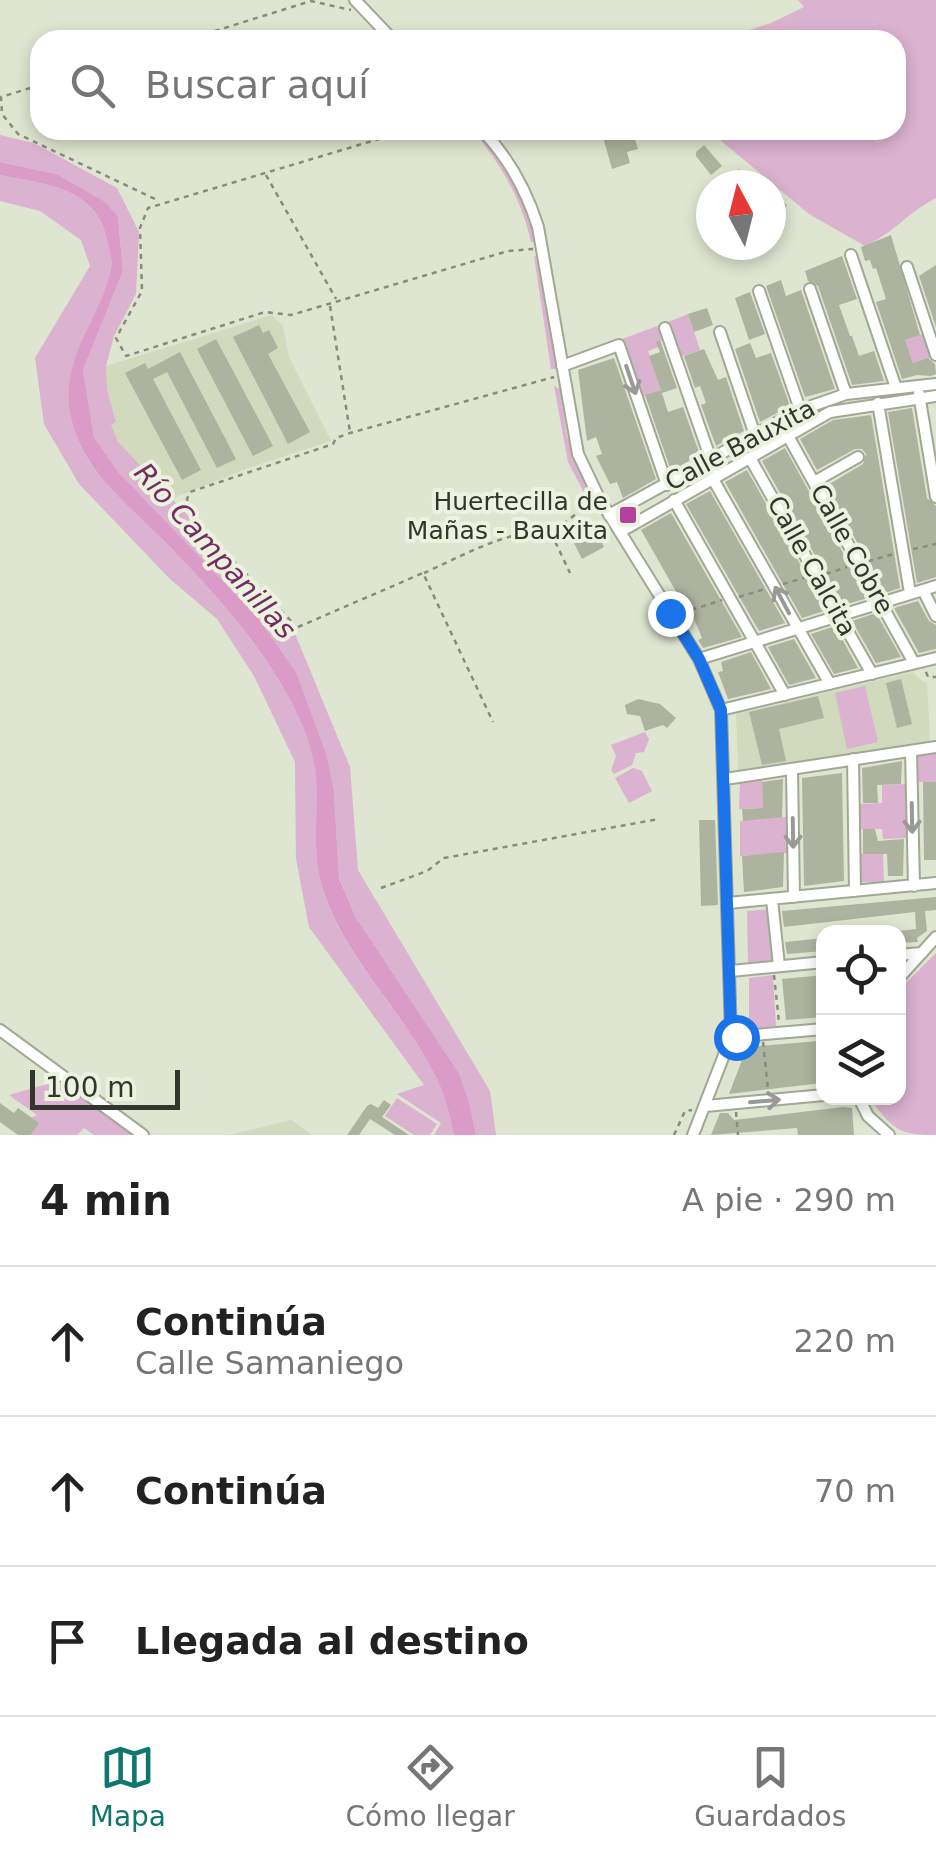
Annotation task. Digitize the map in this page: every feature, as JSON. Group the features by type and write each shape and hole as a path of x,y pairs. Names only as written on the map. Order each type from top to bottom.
{"street":[{"path":"353,5 382,30"},
{"path":"490,140 531,203 543,249 578,454 620,532 699,659 721,710 731,1037 693,1135"},
{"path":"851,255 896,388"},
{"path":"907,267 936,355"},
{"path":"810,289 846,394"},
{"path":"759,290 808,424"},
{"path":"665,328 713,478 830,684"},
{"path":"720,332 755,435"},
{"path":"562,366 619,346 667,485"},
{"name":"Calle Bauxita","path":"620,532 830,412 878,403 936,384"},
{"name":"Calle Bauxita","path":"610,514 800,410 846,394 896,388 936,396"},
{"path":"919,392 936,497"},
{"path":"878,403 910,594"},
{"name":"Calle Cobre","path":"788,436 920,665"},
{"path":"814,482 858,457"},
{"name":"Calle Calcita","path":"750,458 872,674"},
{"path":"674,500 785,695"},
{"path":"632,503 632,513 642,519"},
{"path":"699,659 936,586"},
{"path":"924,590 936,616"},
{"path":"721,710 920,665 936,658"},
{"path":"725,779 936,747"},
{"path":"911,751 914,886"},
{"path":"853,760 855,892"},
{"path":"792,770 794,897"},
{"path":"728,904 936,884"},
{"path":"772,899 776,966"},
{"path":"906,971 936,936"},
{"path":"906,954 924,953"},
{"path":"731,971 816,963"},
{"path":"731,1037 816,1029"},
{"path":"0,1030 143,1135"},
{"path":"706,1106 816,1096"},
{"path":"862,1105 868,1116 889,1135"}],"path":[{"path":"218,30 311,1 353,5"},
{"path":"30,88 1,98 2,114 18,134 30,140"},
{"path":"31,140 155,199"},
{"path":"376,140 148,208 140,228 142,292 116,338 126,356 265,312 291,315 508,251 543,249"},
{"path":"266,174 337,301"},
{"path":"329,304 350,433"},
{"path":"291,621 194,519 187,499 190,492 333,444 336,438 350,433 547,378"},
{"path":"298,627 499,540 541,532 552,534 590,503"},
{"path":"552,534 570,573"},
{"path":"678,608 681,613 936,544"},
{"path":"422,573 492,722"},
{"path":"920,665 928,677 936,677"},
{"path":"382,888 428,871 444,858 659,819"},
{"path":"776,966 780,1033"},
{"path":"762,1035 769,1100"},
{"path":"735,1104 738,1135"},
{"path":"674,1135 685,1111"}],"shaded area":[{"path":"798,0 936,0 936,198 865,246 809,214 786,195 786,170 756,170 720,140 906,140 906,30 750,30 804,7"},
{"path":"0,135 34,143 117,188 139,232 136,294 114,336 106,366 107,390 116,422 111,425 118,442 291,624 350,767 358,870 490,1091 496,1135 476,1135 470,1106 356,918 339,877 334,791 327,756 297,674 119,473 94,437 83,370 123,271 118,217 56,174 0,162"},
{"path":"480,140 484,140 513,182 536,241 531,242 509,182"},
{"path":"0,162 56,174 105,202 118,217 123,271 83,370 94,437 119,473 257,617 297,674 327,756 334,791 339,878 356,918 459,1074 476,1135 454,1135 433,1071 354,952 327,902 317,863 314,762 306,733 286,691 224,606 97,472 76,434 68,393 71,375 111,266 101,222 92,209 67,191 0,175"},
{"path":"0,175 67,191 92,209 101,222 111,266 71,375 70,413 76,434 85,454 111,489 236,620 293,705 314,762 317,863 327,902 353,952 433,1070 454,1135 434,1135 441,1123 397,1094 424,1085 309,927 296,859 295,762 254,676 217,619 170,579 79,484 44,424 35,358 90,266 81,240 40,211 0,201"},
{"path":"534,256 538,257 557,369 551,369"},
{"path":"688,314 700,350 680,357 668,322"},
{"path":"272,315 283,326 289,357 331,441 171,499 118,442 110,425 116,422 107,390 106,366"},
{"path":"660,325 665,339 648,351 661,390 641,397 622,339"},
{"path":"925,333 933,357 913,363 905,340"},
{"path":"554,386 560,389 567,436 591,496 587,498 568,462"},
{"path":"913,672 927,682 930,742 738,770 736,714"},
{"path":"865,686 878,742 847,749 835,693"},
{"path":"645,732 649,739 644,752 636,753 632,765 614,774 611,770 616,756 611,745"},
{"path":"936,752 936,782 918,782 918,755"},
{"path":"633,768 642,771 652,791 629,803 615,778"},
{"path":"762,779 763,808 739,809 740,783"},
{"path":"906,784 907,838 883,839 882,829 859,829 859,804 882,803 882,785"},
{"path":"787,817 787,853 740,856 740,821"},
{"path":"859,854 883,854 884,882 860,882"},
{"path":"771,909 776,960 748,963 747,911"},
{"path":"936,953 936,1135 901,1130 875,1105 906,1105 906,983"},
{"path":"773,975 776,1026 749,1029 749,978"},
{"path":"58,1081 133,1135 94,1135 84,1128 77,1135 31,1135 38,1124 31,1118 37,1115 9,1095"},
{"path":"397,1098 437,1124 430,1135 414,1135 385,1116"},
{"path":"291,1120 312,1135 229,1135"}],"building":[{"path":"604,140 635,140 638,149 627,152 630,163 612,169"},
{"path":"704,145 722,166 707,170 696,152"},
{"path":"891,235 920,335 905,340 913,363 928,358 935,364 936,374 931,376 902,379 876,302 886,299 876,268 870,260 865,261 861,247"},
{"path":"842,256 857,299 839,305 859,356 874,351 884,381 852,385 818,286 808,281 805,271"},
{"path":"936,265 936,327 919,276"},
{"path":"781,280 786,296 801,290 835,389 805,397 766,286"},
{"path":"750,292 765,334 749,340 735,298"},
{"path":"707,308 713,325 694,332 688,314"},
{"path":"259,325 263,333 269,330 278,348 268,354 310,432 288,444 233,337"},
{"path":"216,339 273,446 253,456 197,349"},
{"path":"660,340 677,388 662,393 649,356 660,352 656,342"},
{"path":"750,343 756,358 771,353 790,406 760,422 735,349"},
{"path":"704,349 718,380 726,377 744,431 716,446 701,405 706,403 700,386 695,388 684,356"},
{"path":"180,352 236,459 217,468 167,372 153,379 201,470 182,480 125,373 145,363 148,369"},
{"path":"614,358 656,479 623,498 617,482 610,484 596,456 602,454 596,437 587,441 578,370"},
{"path":"661,390 668,412 683,407 700,455 671,471 645,395"},
{"path":"912,408 927,498 936,506 936,577 917,583 888,412"},
{"path":"871,415 900,588 885,593 826,486 863,464 866,454 855,449 817,470 800,439 833,420"},
{"path":"785,448 868,598 843,605 762,461"},
{"path":"747,470 824,611 802,618 725,482"},
{"path":"710,491 785,623 759,631 686,504"},
{"path":"671,513 742,637 703,648 698,640 702,638 689,607 686,609 641,530"},
{"path":"596,531 604,547 582,559 574,543"},
{"path":"918,601 929,621 936,625 936,649 919,653 894,608"},
{"path":"876,613 901,657 876,663 852,621"},
{"path":"835,626 858,668 834,674 811,634"},
{"path":"794,639 816,678 789,685 768,647"},
{"path":"751,652 771,689 728,699 718,672 723,671 721,662"},
{"path":"901,679 912,724 897,728 886,683"},
{"path":"818,696 824,718 779,729 786,761 762,765 749,712"},
{"path":"638,699 660,704 676,718 667,728 663,725 645,731 640,716 627,714 625,705"},
{"path":"902,761 901,784 877,785 878,803 863,803 862,768"},
{"path":"842,773 844,881 804,886 802,778"},
{"path":"783,779 782,817 743,821 742,809 763,808 762,782"},
{"path":"923,782 936,782 936,860 924,860"},
{"path":"699,820 715,820 718,905 701,906"},
{"path":"863,829 875,829 878,841 904,839 903,876 888,876 887,854 863,854"},
{"path":"784,852 783,887 744,892 742,856"},
{"path":"936,897 936,910 925,911 927,931 917,938 918,942 906,943 906,930 916,929 915,912 784,927 782,911"},
{"path":"816,939 816,952 787,954 785,942"},
{"path":"816,976 816,1018 786,1020 782,979"},
{"path":"816,1041 816,1084 729,1094 747,1047"},
{"path":"384,1100 391,1105 382,1117 409,1135 395,1135 370,1119 359,1135 347,1135 367,1106 378,1108"},
{"path":"0,1103 14,1113 18,1108 39,1123 31,1135 18,1135 0,1122"},
{"path":"852,1108 854,1135 798,1135 797,1128 711,1135 720,1113 728,1113 734,1120"}],"place":[{"name":"Huertecilla de Mañas - Bauxita","path":"628,515"}],"route":[{"path":"670,613 699,659 721,710 731,1037 736,1037"}],"water label":[{"name":"Río Campanillas","path":"215,551"}]}
